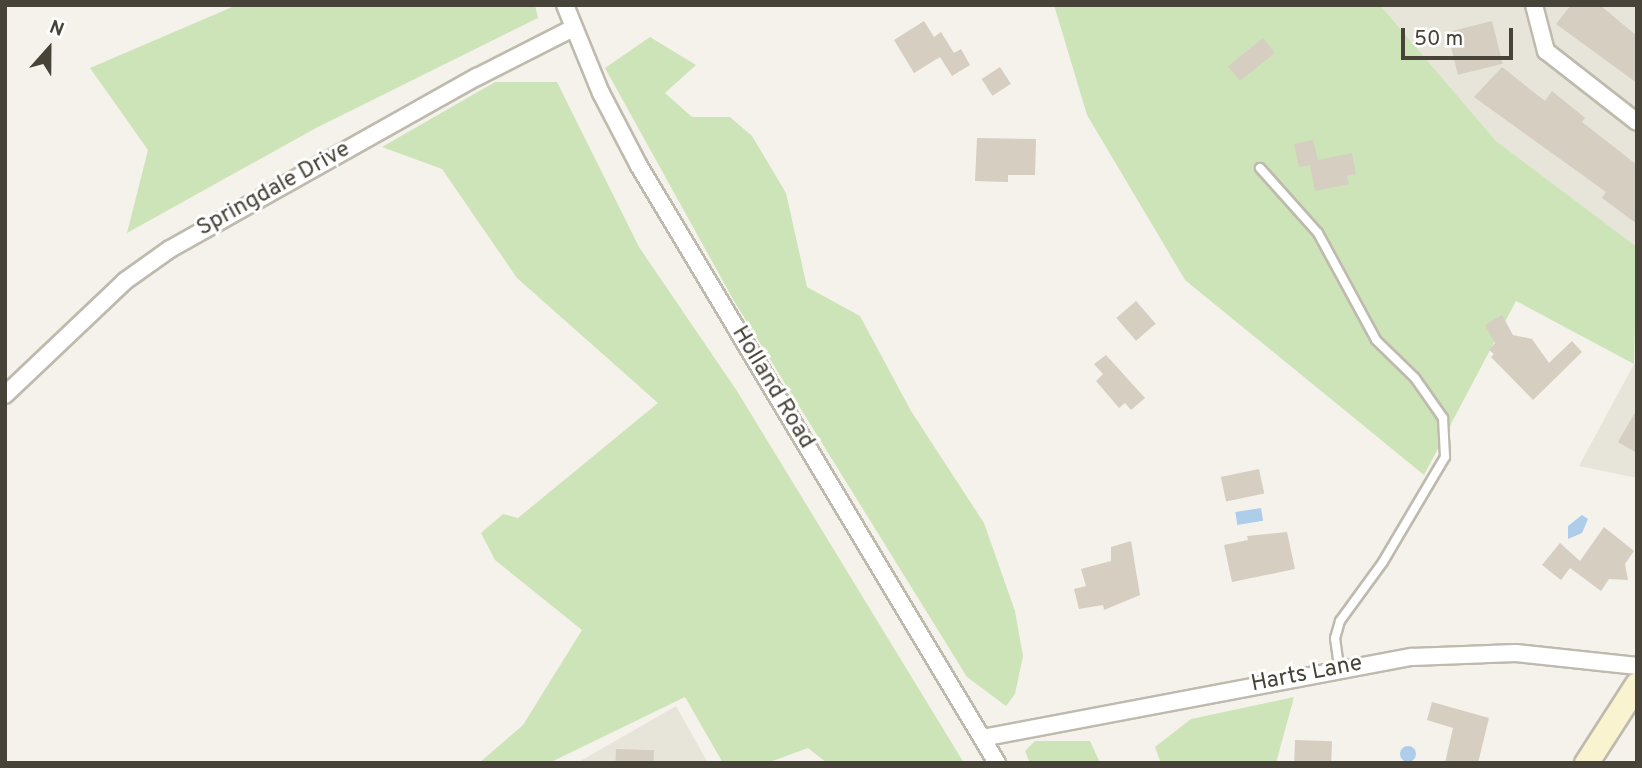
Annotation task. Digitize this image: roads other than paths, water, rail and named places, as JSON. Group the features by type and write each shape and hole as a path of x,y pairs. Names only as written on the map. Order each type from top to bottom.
{"main road":[{"path":"1586,763 1637,684"}],"street":[{"name":"Holland Road","path":"565,5 573,28 639,166 997,763"},
{"path":"1534,5 1546,51 1637,122"},
{"name":"Springdale Drive","path":"5,395 125,281 170,249 477,77 573,28"},
{"name":"Harts Lane","path":"982,738 1339,667 1470,653 1579,658 1637,666"}],"lane":[{"path":"1260,168 1318,233 1376,340 1415,378 1443,418 1446,457 1383,562 1340,621 1335,638 1339,667"}],"water":[{"path":"1261,508 1263,521 1237,525 1235,512"},
{"path":"1582,515 1588,519 1582,533 1568,539 1568,526"},
{"path":"1405,746 1411,746 1416,754 1414,760 1405,762 1400,757 1400,751"}]}
